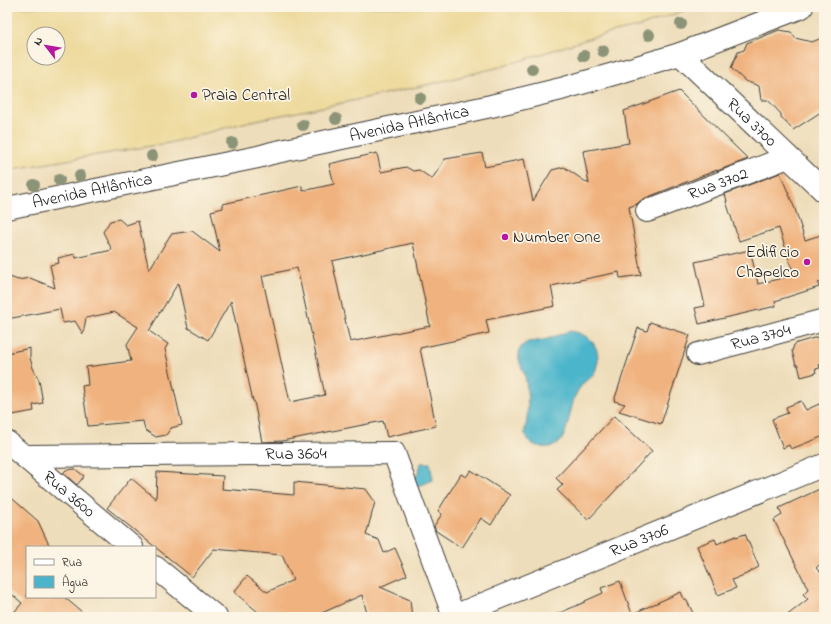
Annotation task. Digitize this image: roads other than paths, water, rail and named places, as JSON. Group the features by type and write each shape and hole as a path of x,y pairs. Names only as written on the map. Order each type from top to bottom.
{"street":[{"name":"Avenida Atlântica","path":"7,208 258,157 491,106 561,89 680,54 802,7"},
{"name":"Rua 3700","path":"680,54 824,191"},
{"name":"Rua 3702","path":"647,211 788,157"},
{"name":"Rua 3704","path":"698,354 824,320"},
{"name":"Rua 3600","path":"7,442 131,546"},
{"name":"Rua 3604","path":"24,456 394,453 454,617"},
{"name":"Rua 3706","path":"454,617 824,465"},
{"path":"156,568 216,617"}],"water":[{"path":"570,331 581,334 594,344 598,355 597,366 593,375 583,384 575,396 567,427 560,442 553,446 541,447 528,440 525,434 528,412 527,385 519,358 519,351 524,344 528,342 545,339"},
{"path":"421,463 430,463 433,480 414,488 412,480 419,472"}],"place":[{"name":"Praia Central","path":"194,95"},
{"name":"Number One","path":"505,237"},
{"name":"Edificio Chapelco","path":"807,262"}]}
